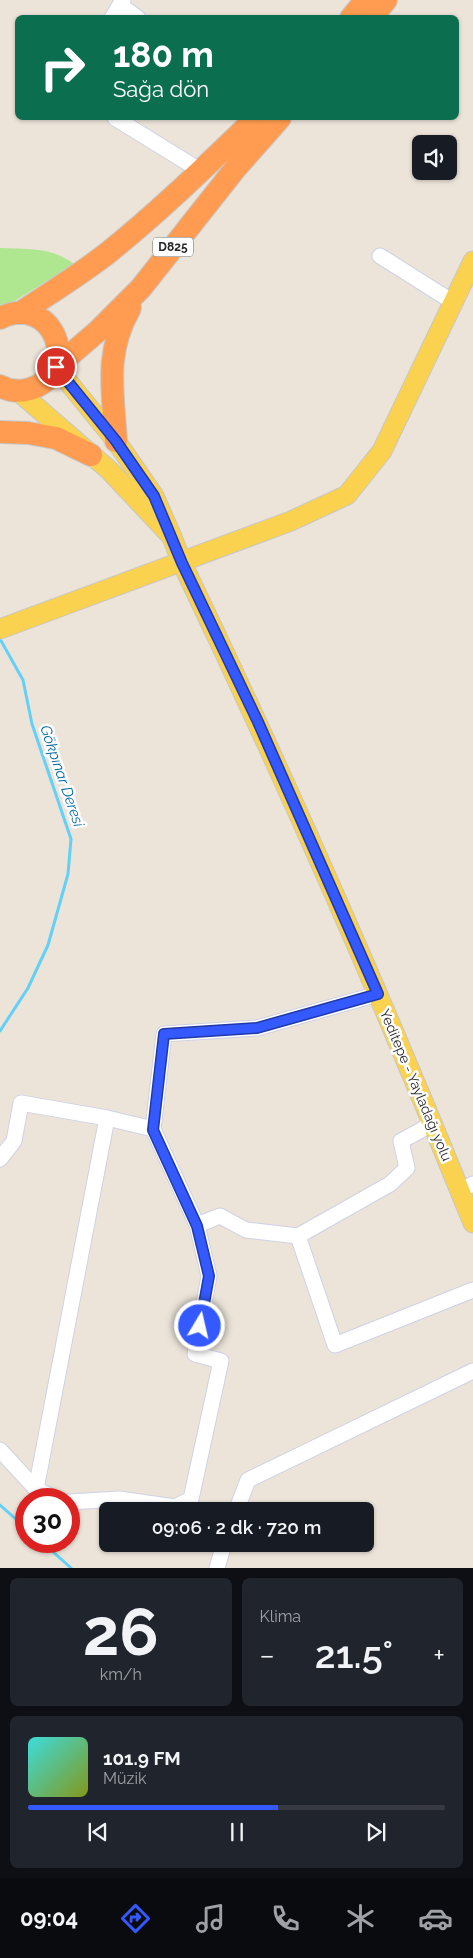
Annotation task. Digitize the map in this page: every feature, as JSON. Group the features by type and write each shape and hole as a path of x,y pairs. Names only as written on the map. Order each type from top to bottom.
{"highway":[{"path":"354,15 366,0"},
{"path":"374,15 386,0"},
{"name":"D825","path":"10,316 107,253 201,171 254,120"},
{"name":"D825","path":"56,367 98,331 141,288 235,169 278,120"},
{"path":"116,441 111,393 111,363 122,322 141,288"},
{"path":"8,391 36,387 46,381 56,367 59,352 54,332 40,318 10,316"},
{"path":"0,432 28,432 56,438 91,455"}],"main road":[{"path":"0,629 291,521 347,495 382,451 473,261"},
{"name":"Yeditepe - Yayladağı yolu","path":"56,367 116,441 154,496 182,563 258,722 431,1119 466,1187 473,1223"},
{"name":"Yeditepe - Yayladağı yolu","path":"8,391 109,470 172,537"}],"street":[{"path":"119,7 133,15"},
{"path":"118,120 201,171"},
{"path":"380,256 453,302"},
{"path":"80,1501 119,1499 175,1506 191,1499 221,1361 196,1354 209,1276 197,1226 153,1130 164,1034 257,1028 378,994"},
{"path":"0,1159 14,1141 21,1103 108,1118 153,1130"},
{"path":"36,1488 108,1118"},
{"path":"197,1226 220,1216 246,1230 298,1236 390,1184 407,1168 401,1141 425,1128 431,1119"},
{"path":"298,1236 334,1345 473,1290"},
{"path":"239,1502 248,1480 473,1371"},
{"path":"0,1450 35,1488"},
{"path":"217,1568 222,1552"}],"green space":[{"path":"0,248 39,250 57,254 74,264 0,310"}],"waterway":[{"name":"Gökpınar Deresi","path":"0,639 23,680 32,724 71,839 68,874 48,945 28,988 0,1031"},
{"name":"Gökpınar Deresi","path":"0,1505 15,1518"},
{"name":"Gökpınar Deresi","path":"54,1553 71,1568"}],"route":[{"path":"56,367 116,441 154,496 182,563 258,722 378,994 257,1028 164,1034 153,1130 178,1180 190,1213 197,1226 209,1276 200,1326"}]}
